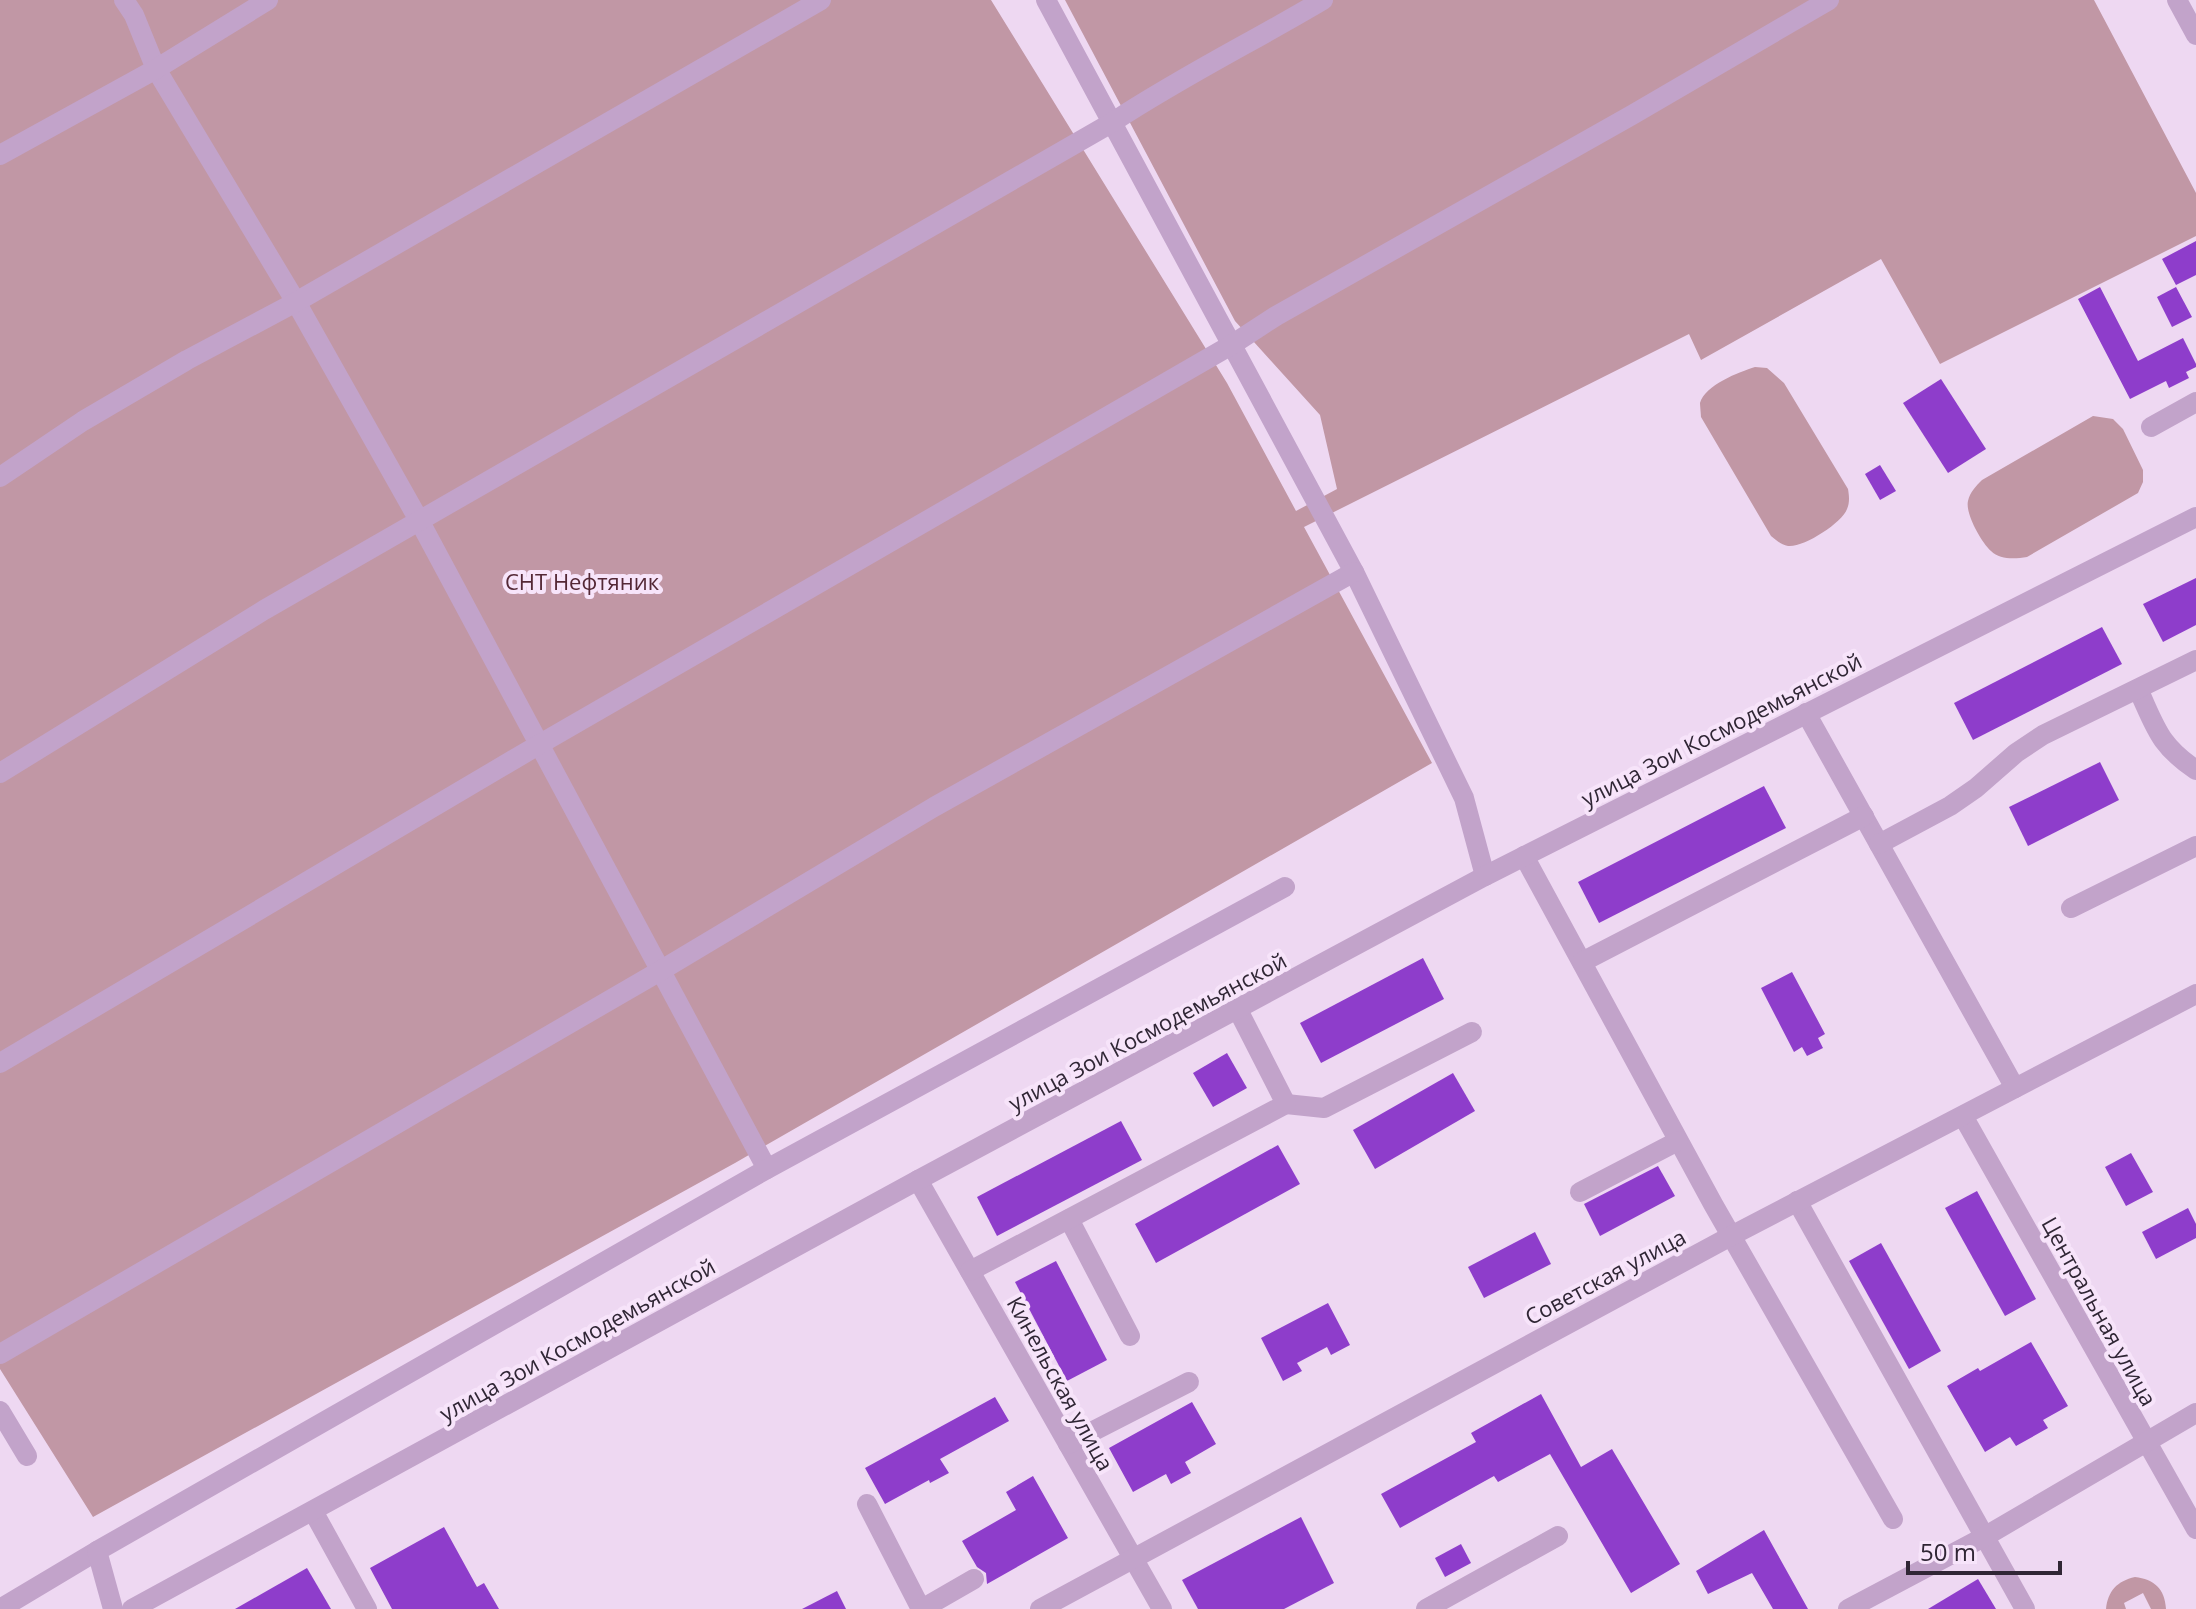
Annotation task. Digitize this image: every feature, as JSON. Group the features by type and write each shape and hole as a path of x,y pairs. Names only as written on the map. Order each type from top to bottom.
{"street":[{"path":"124,0 134,15 156,69 296,302 420,522 767,1169"},
{"path":"0,155 156,69 268,0"},
{"path":"0,477 83,421 187,360 296,302 821,0"},
{"path":"1046,0 1354,572 1464,798 1485,876"},
{"path":"0,773 264,610 1113,122 1162,89 1237,51 1323,0"},
{"path":"0,1063 540,744 1233,344 1276,316 1829,0"},
{"path":"2177,0 2196,35"},
{"path":"2151,427 2195,407"},
{"name":"улица Зои Космодемьянской","path":"132,1609 918,1180 1485,876 2196,517"},
{"path":"0,1354 660,971 934,807 1354,572"},
{"path":"1879,844 1950,806 2043,735 2196,660"},
{"path":"2138,689 2162,741 2172,753 2196,770"},
{"path":"1806,713 2015,1088"},
{"path":"1582,962 1864,816"},
{"path":"2071,908 2196,846"},
{"path":"1524,856 1678,1141 1893,1519"},
{"path":"3,1606 767,1169 1285,887"},
{"name":"Советская улица","path":"1040,1609 1731,1236 2196,994"},
{"path":"1238,1010 1286,1104"},
{"path":"970,1271 1286,1104 1324,1108 1472,1032"},
{"name":"Центральная улица","path":"1963,1116 2196,1529"},
{"path":"1580,1192 1678,1141"},
{"name":"Кинельская улица","path":"918,1180 1162,1609"},
{"path":"1797,1201 2025,1609"},
{"path":"1069,1219 1130,1336"},
{"path":"1068,1444 1189,1382"},
{"path":"0,1411 27,1456"},
{"path":"1848,1609 1984,1537 2196,1413"},
{"path":"867,1504 921,1609 974,1579"},
{"path":"313,1511 367,1609"},
{"path":"1426,1609 1558,1536"},
{"path":"97,1551 113,1609"}],"green space":[{"name":"СНТ Нефтяник","path":"0,0 991,0 1227,383 1296,511 1337,489 1320,415 1235,321 1065,0 2094,0 2196,193 2196,236 1940,364 1881,259 1701,360 1689,334 1304,527 1432,763 735,1163 93,1517 0,1369"},
{"path":"1755,367 1767,368 1784,383 1848,489 1848,506 1844,515 1812,539 1795,546 1783,545 1771,536 1701,417 1700,403 1708,390"},
{"path":"2093,416 2113,419 2123,429 2143,470 2143,482 2138,493 2027,557 2008,558 1995,554 1987,547 1971,520 1968,501 1974,489 1982,480"},
{"path":"2135,1577 2157,1586 2166,1609 2151,1609 2143,1593 2124,1603 2126,1609 2106,1609 2114,1588"}],"building":[{"path":"2196,241 2196,275 2176,285 2162,259"},
{"path":"2100,287 2138,361 2183,338 2196,364 2186,372 2189,378 2169,388 2166,381 2130,399 2078,299"},
{"path":"2176,287 2192,317 2172,327 2157,297"},
{"path":"1941,379 1986,449 1948,473 1903,403"},
{"path":"1880,465 1896,491 1880,500 1865,474"},
{"path":"2196,578 2196,625 2163,642 2143,604"},
{"path":"2102,627 2122,664 1973,740 1954,703"},
{"path":"2100,762 2119,800 2028,846 2009,807"},
{"path":"1764,786 1786,828 1599,923 1578,882"},
{"path":"1423,958 1444,999 1321,1063 1300,1023"},
{"path":"1792,972 1825,1034 1818,1038 1823,1048 1807,1056 1802,1047 1794,1052 1761,988"},
{"path":"1227,1053 1247,1088 1213,1107 1193,1073"},
{"path":"1453,1073 1475,1111 1375,1169 1353,1130"},
{"path":"1121,1121 1142,1160 997,1236 977,1197"},
{"path":"1278,1145 1300,1184 1156,1263 1135,1224"},
{"path":"2131,1153 2153,1192 2126,1206 2105,1167"},
{"path":"1658,1166 1675,1196 1600,1236 1584,1204"},
{"path":"1977,1191 2036,1299 2005,1316 1945,1208"},
{"path":"2188,1208 2196,1224 2196,1238 2156,1259 2142,1232"},
{"path":"1535,1232 1551,1264 1484,1298 1468,1267"},
{"path":"1881,1243 1941,1351 1909,1369 1849,1261"},
{"path":"1056,1261 1107,1360 1067,1381 1015,1282"},
{"path":"1328,1303 1350,1345 1331,1355 1327,1347 1297,1363 1302,1371 1283,1381 1261,1338"},
{"path":"2031,1342 2068,1406 2043,1420 2048,1428 2016,1446 2010,1437 1985,1452 1947,1386"},
{"path":"1541,1394 1581,1467 1612,1449 1680,1564 1631,1593 1550,1454 1498,1482 1494,1476 1400,1528 1381,1494 1476,1442 1471,1433"},
{"path":"995,1397 1009,1421 940,1459 949,1473 930,1483 929,1480 885,1504 865,1468"},
{"path":"1192,1402 1216,1444 1185,1462 1191,1473 1171,1484 1166,1474 1133,1492 1109,1448"},
{"path":"1033,1476 1068,1538 987,1584 986,1573 977,1567 962,1541 1016,1510 1006,1492"},
{"path":"1301,1517 1334,1583 1284,1609 1198,1609 1182,1580"},
{"path":"444,1527 477,1587 484,1583 499,1609 392,1609 370,1568"},
{"path":"1764,1530 1808,1609 1773,1609 1752,1573 1708,1594 1696,1571"},
{"path":"1461,1544 1471,1563 1445,1577 1435,1558"},
{"path":"307,1568 331,1609 235,1609"},
{"path":"1978,1579 1996,1609 1928,1609"},
{"path":"837,1591 846,1609 802,1609"}]}
